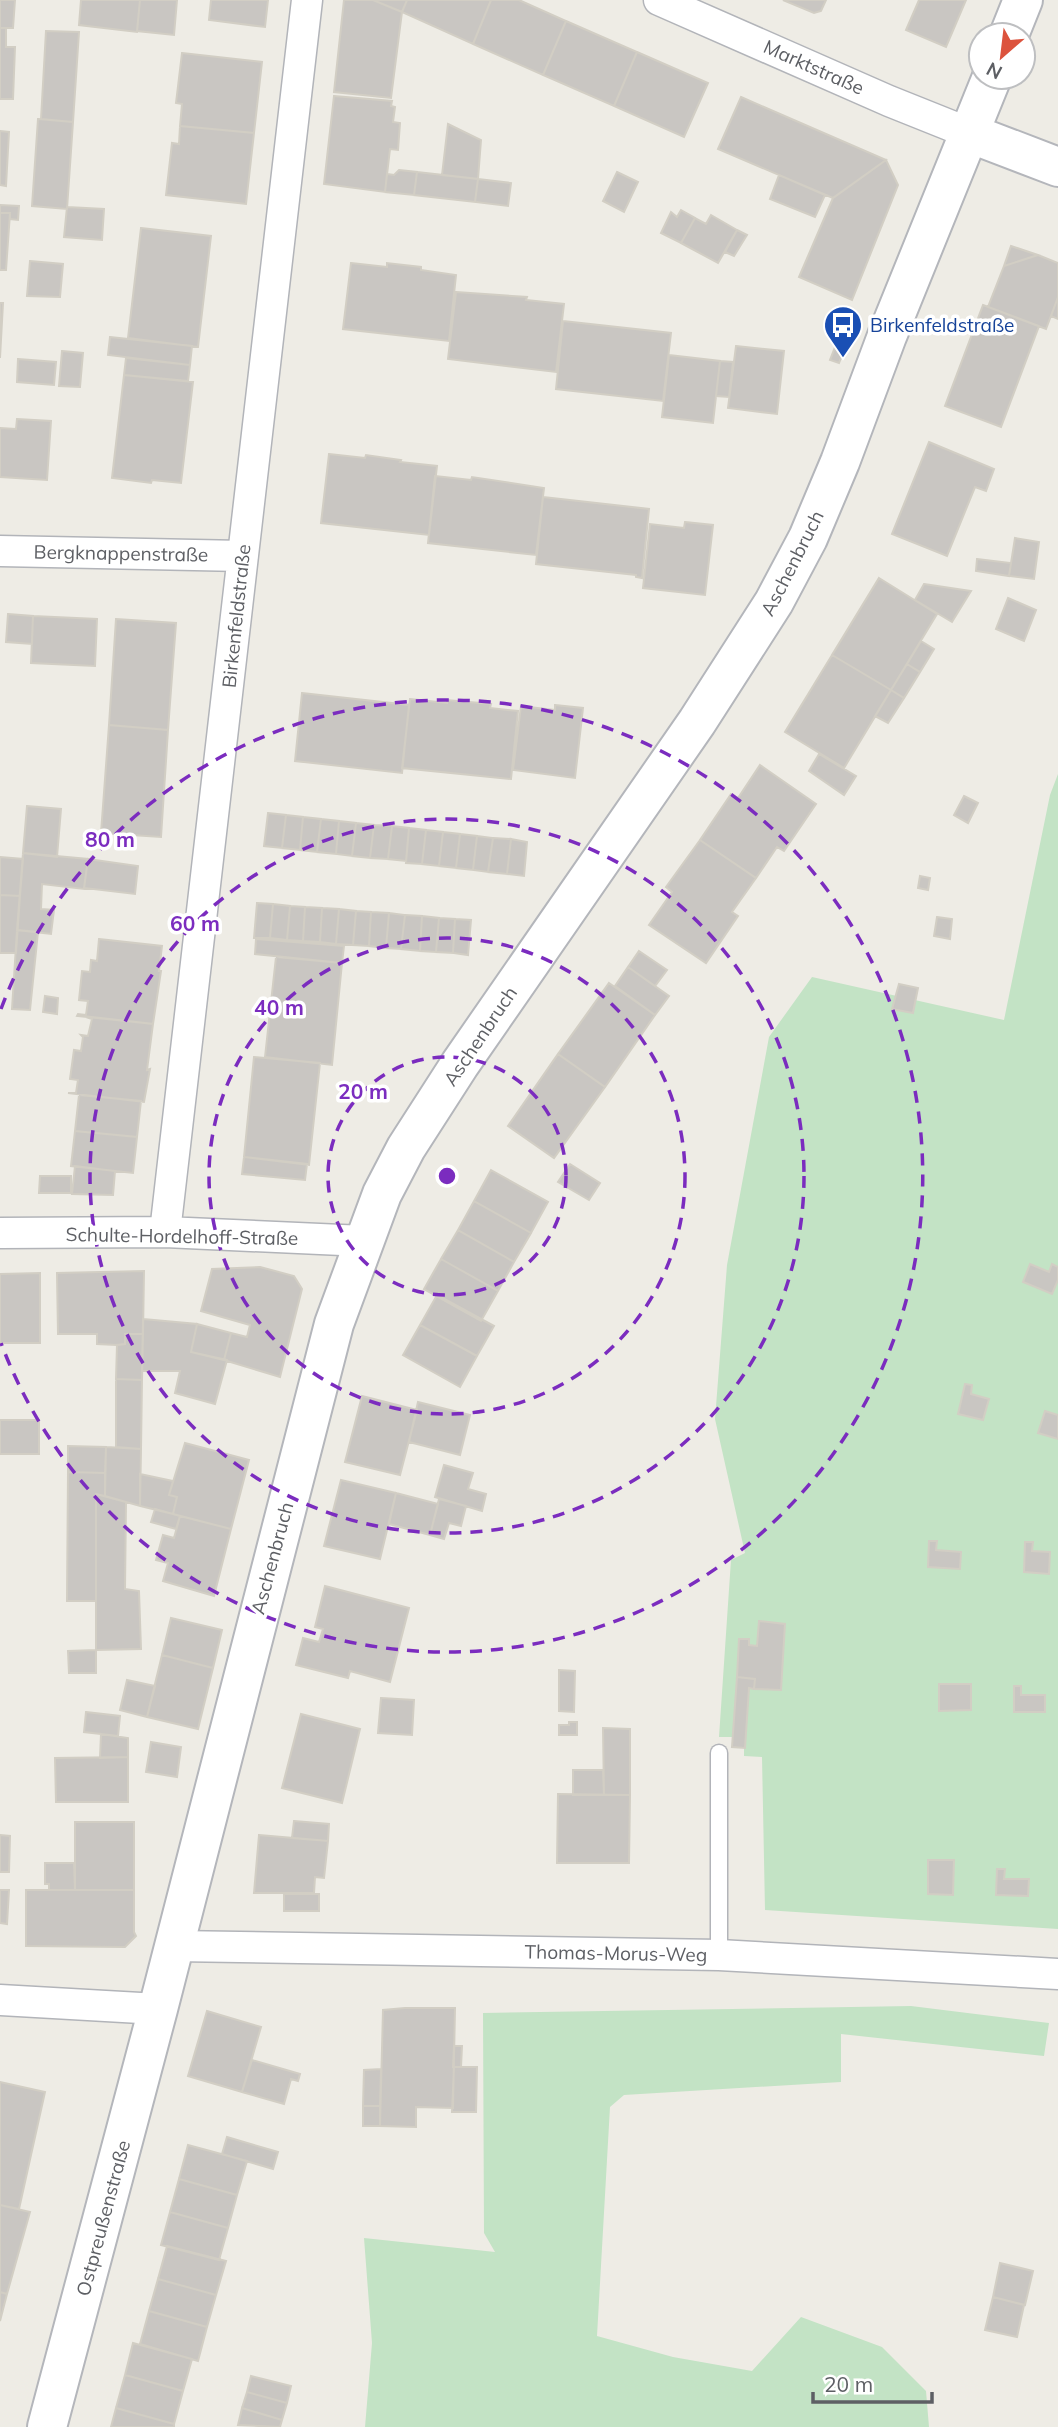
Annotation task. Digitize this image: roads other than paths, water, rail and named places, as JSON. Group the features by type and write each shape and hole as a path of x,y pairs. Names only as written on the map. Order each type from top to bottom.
{"street":[{"name":"Birkenfeldstraße","path":"165,1233 307,0"},
{"name":"Marktstraße","path":"659,0 888,101 969,133"},
{"path":"1015,21 1023,0"},
{"name":"Aschenbruch","path":"158,2009 334,1324 382,1194 406,1148 433,1106 572,900 697,722 775,601 808,538 986,91"},
{"path":"969,133 1058,167"},
{"name":"Bergknappenstraße","path":"0,551 243,556"},
{"name":"Schulte-Hordelhoff-Straße","path":"0,1233 165,1233 364,1241"},
{"name":"Thomas-Morus-Weg","path":"174,1946 719,1955 1058,1974"},
{"path":"0,2000 158,2009"},
{"name":"Ostpreußenstraße","path":"47,2427 158,2009"}],"lane":[{"path":"719,1753 719,1955"}],"place":[{"name":"Birkenfeldstraße","path":"843,359"}]}
